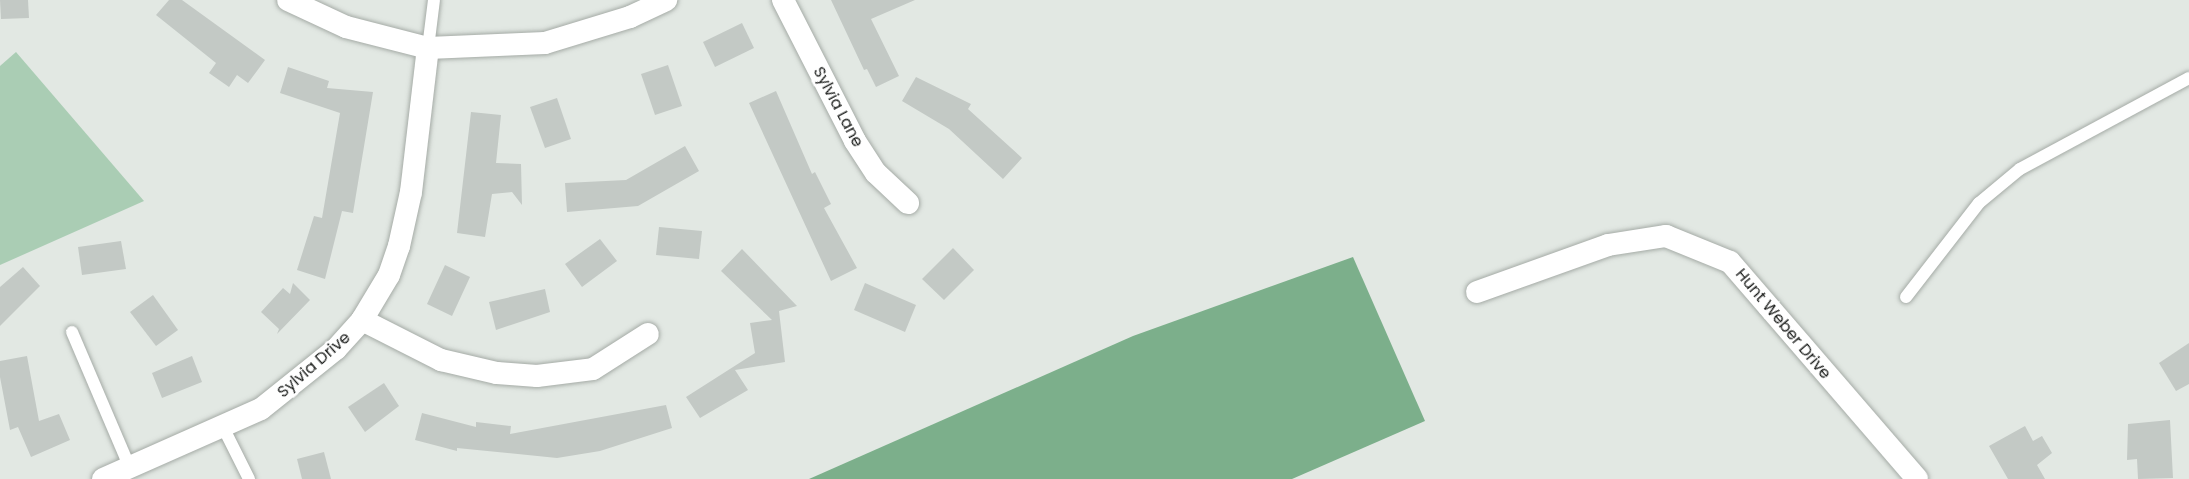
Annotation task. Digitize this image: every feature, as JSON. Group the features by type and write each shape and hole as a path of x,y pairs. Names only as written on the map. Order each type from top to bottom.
{"street":[{"path":"288,0 346,27 428,48 545,43 630,17 666,0"},
{"name":"Sylvia Lane","path":"783,0 855,141 876,173 908,203"},
{"name":"Sylvia Drive","path":"103,479 261,409 293,386 362,320 389,275 399,246 411,192 428,48"},
{"name":"Hunt Weber Drive","path":"1477,292 1608,245 1666,236 1730,262 1917,479"},
{"path":"362,320 441,360 467,368 537,376 593,369 648,334"}],"lane":[{"path":"428,48 434,0"},
{"path":"1906,297 1978,203 2020,169 2189,78"},
{"path":"72,332 130,468"},
{"path":"223,427 249,479"}],"green space":[{"path":"16,52 144,201 0,265 0,66"},
{"path":"1353,257 1425,421 1292,479 809,479 1133,336"}],"building":[{"path":"0,0 28,0 29,18 1,19"},
{"path":"169,0 182,0 265,60 248,83 237,75 229,87 209,73 216,63 156,15"},
{"path":"831,0 915,0 871,19 899,76 876,87 867,69 864,70"},
{"path":"742,23 754,48 715,67 703,42"},
{"path":"668,65 682,106 655,115 641,74"},
{"path":"288,67 329,81 327,88 373,92 353,213 342,211 325,279 297,270 314,216 322,218 340,113 280,93"},
{"path":"916,77 971,104 968,109 1022,158 1003,179 949,129 902,101"},
{"path":"776,91 812,174 815,172 831,204 824,208 857,268 831,281 749,103"},
{"path":"557,98 571,139 545,148 530,107"},
{"path":"471,112 501,115 496,163 521,164 522,205 512,192 492,194 485,237 457,233"},
{"path":"685,146 699,171 638,206 567,212 565,183 626,180"},
{"path":"659,227 702,231 699,259 656,255"},
{"path":"600,239 617,261 582,287 565,264"},
{"path":"121,241 126,269 82,275 78,247"},
{"path":"953,248 974,270 944,300 922,279"},
{"path":"742,249 797,306 779,311 785,362 735,370 748,390 700,418 686,397 755,353 750,323 772,320 721,271"},
{"path":"445,265 470,277 452,316 427,304"},
{"path":"23,267 40,286 0,326 0,287"},
{"path":"293,283 310,300 277,334 279,329 261,312 283,288 290,294"},
{"path":"865,283 916,305 905,332 854,310"},
{"path":"545,289 550,312 496,330 489,302"},
{"path":"153,295 178,330 156,346 130,312"},
{"path":"2189,343 2189,384 2176,391 2159,363"},
{"path":"27,356 39,421 59,414 70,440 31,457 18,427 10,430 0,377 0,361"},
{"path":"192,356 202,382 162,398 152,373"},
{"path":"384,383 399,406 365,432 348,407"},
{"path":"666,405 672,428 600,451 557,458 457,448 457,451 415,440 422,413 476,427 476,422 511,426 510,434"},
{"path":"2170,420 2173,478 2138,479 2137,459 2127,460 2128,424"},
{"path":"2025,426 2033,441 2042,436 2052,453 2037,465 2045,479 2008,479 1989,446"},
{"path":"324,452 331,479 302,479 297,459"}]}
